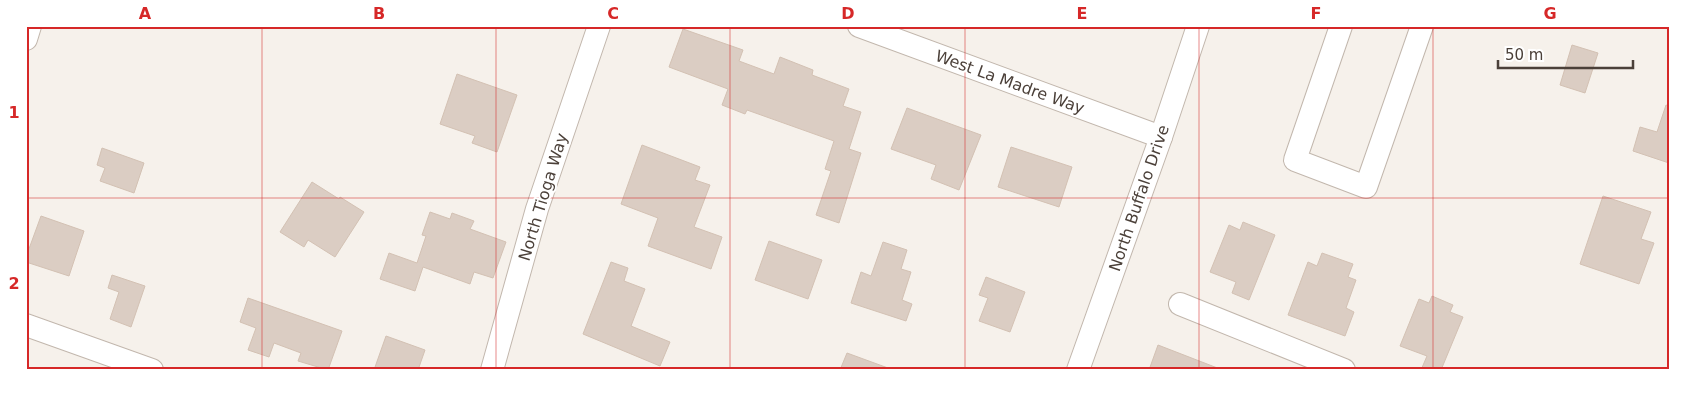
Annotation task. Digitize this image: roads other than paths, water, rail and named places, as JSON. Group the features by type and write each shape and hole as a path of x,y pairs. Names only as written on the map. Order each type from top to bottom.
{"street":[{"path":"26,39 30,26"},
{"name":"North Tioga Way","path":"492,370 537,209 599,26"},
{"name":"West La Madre Way","path":"859,26 1161,137"},
{"name":"North Buffalo Drive","path":"1078,370 1161,137 1198,26"},
{"path":"1341,26 1295,160 1366,187 1422,26"},
{"path":"1180,304 1344,370"},
{"path":"26,325 152,370"}]}
